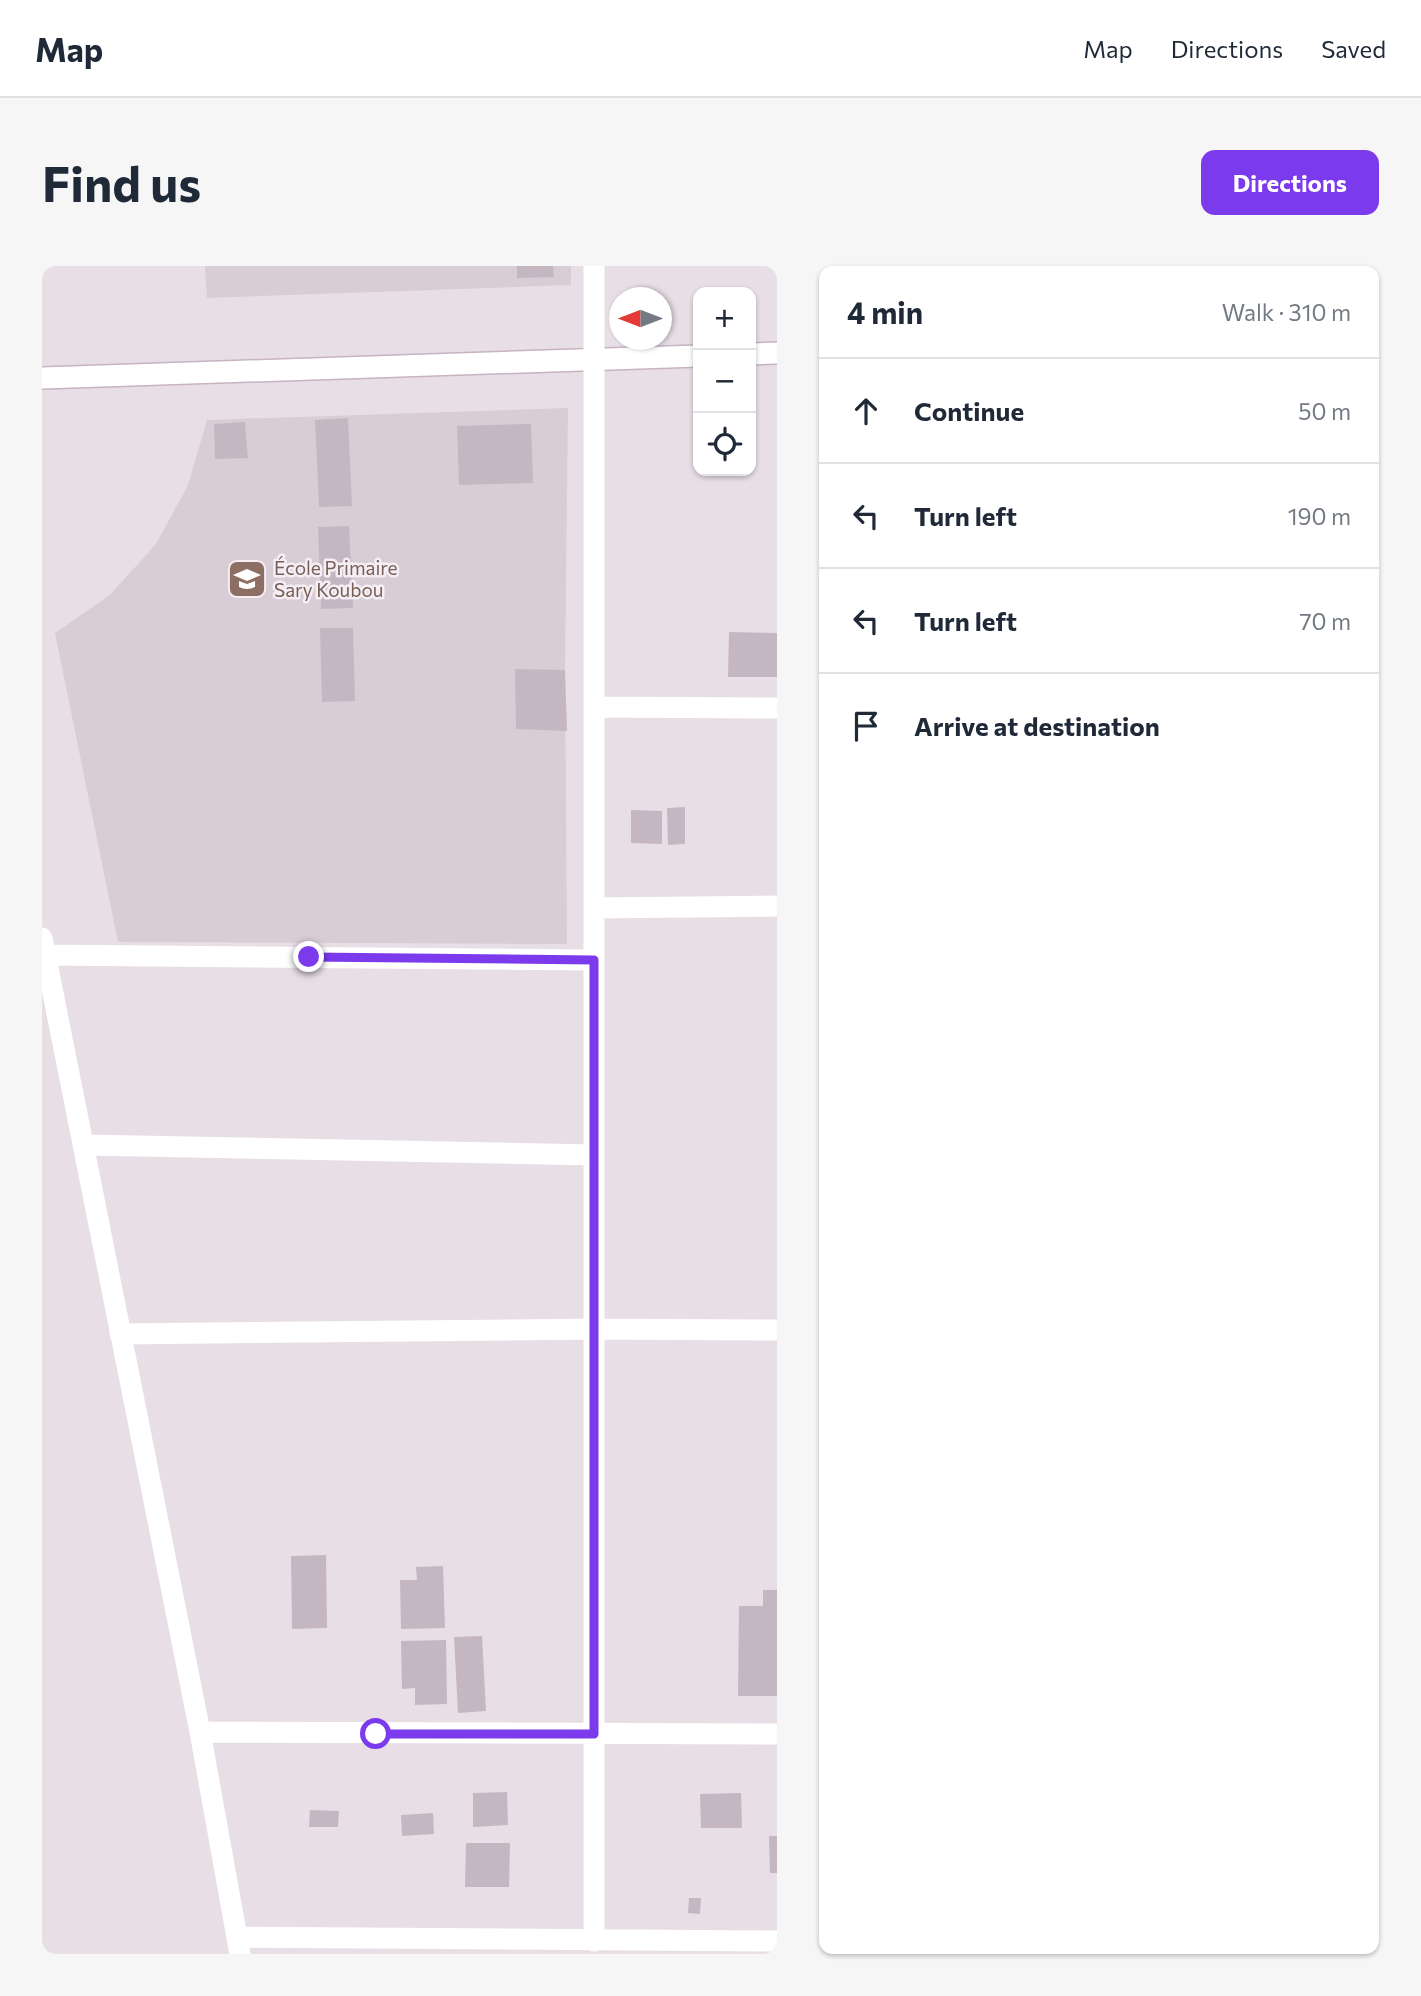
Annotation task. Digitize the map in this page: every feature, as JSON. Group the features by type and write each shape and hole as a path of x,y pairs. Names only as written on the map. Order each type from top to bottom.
{"street":[{"path":"594,266 594,1941"},
{"path":"756,354 777,353"},
{"path":"42,378 693,356"},
{"path":"594,707 777,708"},
{"path":"594,908 777,906"},
{"path":"594,960 44,946 200,1732 239,1946 777,1941"},
{"path":"84,1145 594,1155"},
{"path":"120,1334 594,1329 777,1330"},
{"path":"200,1732 777,1734"}],"shaded area":[{"path":"205,266 571,266 571,285 207,298"},
{"path":"568,408 565,670 567,944 118,942 55,633 110,595 156,544 188,485 207,420"}],"building":[{"path":"517,266 553,266 554,277 517,278"},
{"path":"348,418 352,506 319,507 315,420"},
{"path":"245,422 248,458 215,459 214,424"},
{"path":"531,424 533,483 459,485 457,426"},
{"path":"349,526 353,608 321,609 318,527"},
{"path":"320,628 353,628 355,701 322,702"},
{"path":"729,632 777,633 777,677 728,677"},
{"path":"515,669 565,670 567,731 516,729"},
{"path":"685,807 685,844 668,845 667,808"},
{"path":"631,810 662,811 662,844 631,843"},
{"path":"326,1555 327,1628 292,1629 291,1556"},
{"path":"443,1566 445,1628 401,1629 400,1580 417,1580 416,1567"},
{"path":"763,1590 777,1590 777,1696 738,1696 739,1606 763,1606"},
{"path":"482,1636 486,1711 458,1713 454,1637"},
{"path":"446,1640 447,1704 415,1705 415,1688 402,1689 401,1641"},
{"path":"507,1792 508,1825 473,1827 473,1793"},
{"path":"741,1793 742,1828 701,1828 700,1794"},
{"path":"310,1810 339,1811 338,1827 309,1827"},
{"path":"433,1813 434,1834 402,1836 401,1815"},
{"path":"769,1836 777,1836 777,1873 770,1873"},
{"path":"466,1843 510,1843 509,1887 465,1887"},
{"path":"689,1898 701,1898 700,1914 688,1913"}],"place":[{"name":"École Primaire Sary Koubou","path":"247,579"}],"route":[{"path":"309,957 594,960 594,1734 376,1734"}]}
